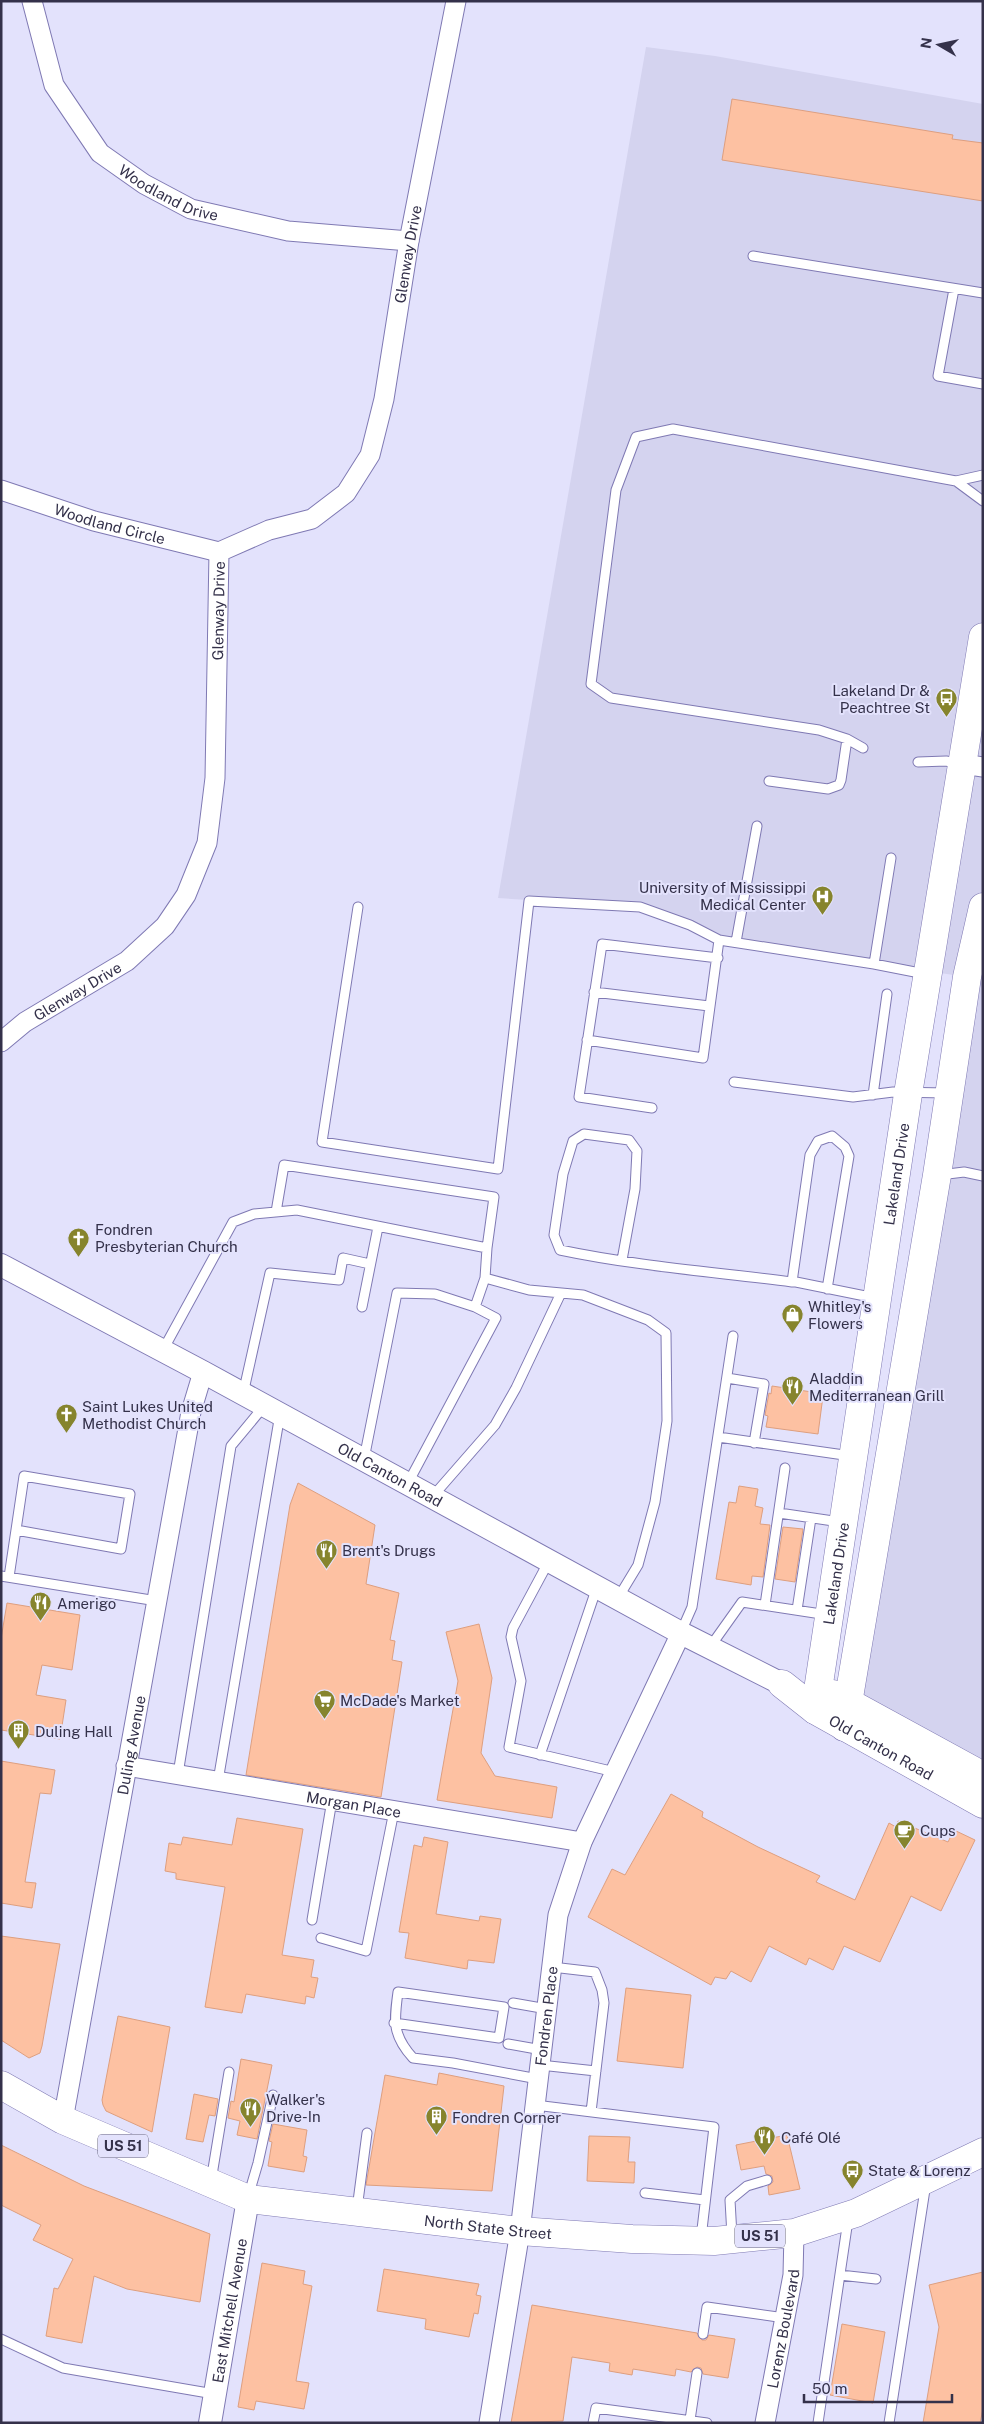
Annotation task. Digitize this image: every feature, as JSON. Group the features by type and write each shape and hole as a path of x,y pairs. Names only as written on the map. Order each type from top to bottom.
{"main road":[{"name":"Lakeland Drive","path":"817,1699 855,1457 908,1094 928,974 973,766 983,637"},
{"path":"846,1715 937,1175 967,977 983,907"},
{"name":"Old Canton Road","path":"782,1684 817,1699 846,1715 983,1804"},
{"name":"Old Canton Road","path":"846,1715 983,1776"},
{"name":"North State Street","path":"1,2085 63,2120 248,2200 520,2231 632,2240 732,2239 794,2233 848,2215 983,2152"}],"street":[{"name":"Woodland Drive","path":"32,1 54,85 100,153 144,184 191,209 288,231 410,241"},
{"name":"Glenway Drive","path":"1,1042 25,1022 127,961 165,926 186,895 207,843 215,778 219,552 269,530 312,519 346,493 370,455 384,399 410,241 456,1"},
{"name":"Woodland Circle","path":"1,490 94,521 219,552"},
{"name":"Old Canton Road","path":"1,1265 163,1350 681,1633 782,1684"},
{"name":"Duling Avenue","path":"63,2120 191,1412 203,1372"},
{"name":"Fondren Place","path":"489,2423 520,2231 558,1915 582,1842 681,1633"},
{"name":"Morgan Place","path":"126,1766 582,1842"},
{"name":"East Mitchell Avenue","path":"210,2423 248,2200"},
{"name":"Lorenz Boulevard","path":"765,2423 793,2276 794,2233"}],"lane":[{"path":"753,256 983,293"},
{"path":"954,289 938,376 983,384"},
{"path":"863,748 847,739 819,730 611,698 591,684 616,490 636,437 674,429 956,481 983,476"},
{"path":"956,481 983,501"},
{"path":"769,780 828,789 834,788 839,785 841,780 847,739"},
{"path":"918,762 946,761 973,766"},
{"path":"736,942 757,826"},
{"path":"874,964 891,858"},
{"path":"358,907 322,1142 498,1169 529,901 640,908 690,925 719,940 928,974"},
{"path":"587,1040 702,1058 718,958 719,940"},
{"path":"652,1108 579,1098 602,944 718,958"},
{"path":"594,992 709,1006"},
{"path":"872,1095 887,994"},
{"path":"734,1082 853,1097 893,1092 908,1094 949,1093"},
{"path":"622,1260 635,1189 637,1151 629,1140 584,1134 573,1141 563,1174 554,1235 560,1250 622,1260 792,1282 877,1299"},
{"path":"792,1282 810,1155 818,1141 832,1136 846,1146 849,1156 827,1289"},
{"path":"276,1212 284,1165 494,1197 485,1278 476,1307"},
{"path":"937,1175 964,1172 983,1176"},
{"path":"163,1350 233,1222 254,1214 297,1210 487,1248"},
{"path":"362,1307 378,1227"},
{"path":"243,1394 270,1272 339,1280 343,1258 370,1264"},
{"path":"485,1278 529,1290 583,1295 648,1320 666,1333 667,1421 655,1502 638,1565 618,1598"},
{"path":"364,1459 397,1293 435,1294 476,1307 496,1318 408,1483"},
{"path":"432,1497 495,1425 516,1388 562,1293"},
{"path":"681,1633 692,1607 733,1336"},
{"path":"727,1378 764,1384 754,1443"},
{"path":"178,1774 231,1446 272,1409"},
{"path":"218,1781 272,1409"},
{"path":"718,1437 855,1457"},
{"path":"765,1605 777,1544 785,1468"},
{"path":"16,1530 121,1548 130,1494 24,1476 16,1530 5,1576 157,1601"},
{"path":"779,1512 844,1523"},
{"path":"797,1610 799,1576 811,1518"},
{"path":"550,1561 513,1628 511,1637 521,1681 509,1748 615,1772"},
{"path":"540,1755 597,1587"},
{"path":"710,1648 742,1602 831,1616"},
{"path":"312,1920 332,1800"},
{"path":"321,1938 366,1951 394,1811"},
{"path":"552,1967 595,1972 602,1990 604,2003 591,2112"},
{"path":"394,2023 499,2038 504,2007 398,1992 394,2023 401,2045 413,2058 453,2063 540,2065 596,2071"},
{"path":"513,2003 547,2009"},
{"path":"508,2044 540,2065"},
{"path":"211,2184 229,2072"},
{"path":"248,2200 273,2095"},
{"path":"535,2106 714,2127 701,2240"},
{"path":"356,2212 367,2133"},
{"path":"888,2423 927,2179"},
{"path":"732,2239 730,2200 747,2186 767,2180"},
{"path":"645,2193 705,2200"},
{"path":"818,2423 848,2215"},
{"path":"840,2275 876,2279"},
{"path":"703,2334 707,2307 785,2318"},
{"path":"1,2339 63,2368 215,2394"},
{"path":"690,2420 697,2373"},
{"path":"593,2423 596,2408 707,2423"}],"shaded area":[{"name":"University of Mississippi Medical Center","path":"646,47 715,56 983,104 983,1776 849,1702 967,977 719,940 639,907 498,898"}],"building":[{"path":"732,99 953,135 952,139 983,143 983,201 722,160"},
{"name":"Aladdin Mediterranean Grill","path":"772,1386 812,1392 811,1395 823,1396 818,1434 766,1427 768,1416 765,1415"},
{"path":"298,1483 375,1525 366,1584 399,1593 390,1640 395,1641 392,1660 402,1662 381,1797 246,1775 290,1505"},
{"path":"739,1486 758,1489 755,1506 763,1508 760,1524 770,1525 763,1577 752,1576 751,1585 716,1579 729,1502 736,1503"},
{"path":"783,1527 803,1529 795,1582 775,1579"},
{"path":"7,1603 80,1615 72,1670 42,1665 36,1695 66,1700 60,1739 1,1730 1,1639"},
{"path":"479,1624 492,1678 481,1753 495,1776 557,1787 552,1818 437,1800 458,1681 446,1632"},
{"path":"1,1761 55,1770 51,1794 40,1793 25,1882 36,1883 32,1908 1,1903"},
{"path":"671,1794 703,1812 702,1817 758,1847 820,1876 816,1882 855,1900 889,1823 896,1827 898,1821 948,1842 954,1830 975,1840 941,1911 911,1896 880,1962 844,1946 833,1970 809,1958 806,1965 769,1946 751,1982 731,1971 726,1979 715,1977 711,1985 588,1917 612,1869 625,1875"},
{"path":"237,1818 303,1829 282,1955 314,1960 311,1977 318,1978 314,1998 306,1996 305,2004 246,1994 242,2013 205,2007 225,1887 176,1879 176,1873 165,1871 169,1843 181,1845 183,1837 232,1845"},
{"path":"424,1837 448,1842 436,1914 479,1921 480,1916 501,1919 494,1963 468,1960 467,1969 405,1958 409,1933 399,1932 414,1845 422,1847"},
{"path":"1,1936 60,1944 42,2046 40,2053 29,2058 1,2040"},
{"path":"626,1988 691,1995 683,2068 617,2061"},
{"path":"118,2016 170,2027 152,2132 106,2111 103,2105 102,2100"},
{"path":"241,2059 272,2065 257,2139 237,2135 240,2121 228,2118 231,2101 234,2102"},
{"name":"Fondren Corner","path":"439,2073 504,2086 492,2191 366,2185 385,2075 437,2085"},
{"path":"194,2094 218,2099 215,2116 209,2115 203,2142 186,2139"},
{"path":"273,2124 307,2130 303,2156 307,2157 304,2172 268,2166 272,2142 269,2141"},
{"name":"Café Olé","path":"787,2135 800,2189 769,2195 768,2186 773,2182 772,2176 766,2174 764,2166 741,2170 736,2145"},
{"path":"589,2136 630,2137 628,2162 635,2162 634,2183 587,2181"},
{"path":"1,2145 84,2186 210,2234 200,2302 127,2289 94,2276 82,2343 46,2336 54,2288 58,2289 73,2259 33,2240 41,2225 1,2205"},
{"path":"262,2263 305,2271 303,2284 312,2286 296,2381 309,2383 304,2409 256,2401 254,2410 238,2407"},
{"path":"384,2269 479,2284 476,2295 481,2296 478,2314 474,2313 469,2337 425,2329 426,2319 377,2311"},
{"path":"983,2272 983,2409 980,2423 923,2423 939,2327 929,2285"},
{"path":"532,2305 697,2333 702,2340 706,2340 709,2335 735,2339 728,2378 703,2374 701,2368 697,2367 691,2372 676,2369 675,2376 633,2369 632,2375 609,2371 610,2363 572,2357 563,2421 511,2423"},
{"path":"842,2324 885,2332 873,2403 830,2395"}],"place":[{"name":"Lakeland Dr & Peachtree St","path":"946,718"},
{"name":"University of Mississippi Medical Center","path":"822,915"},
{"name":"Fondren Presbyterian Church","path":"79,1257"},
{"name":"Whitley's Flowers","path":"792,1334"},
{"name":"Aladdin Mediterranean Grill","path":"793,1406"},
{"name":"Saint Lukes United Methodist Church","path":"66,1434"},
{"name":"Brent's Drugs","path":"326,1569"},
{"name":"Amerigo","path":"41,1622"},
{"name":"McDade's Market","path":"324,1719"},
{"name":"Duling Hall","path":"19,1750"},
{"name":"Cups","path":"904,1849"},
{"name":"Walker's Drive-In","path":"250,2127"},
{"name":"Fondren Corner","path":"436,2136"},
{"name":"Café Olé","path":"765,2156"},
{"name":"State & Lorenz","path":"852,2189"}]}
